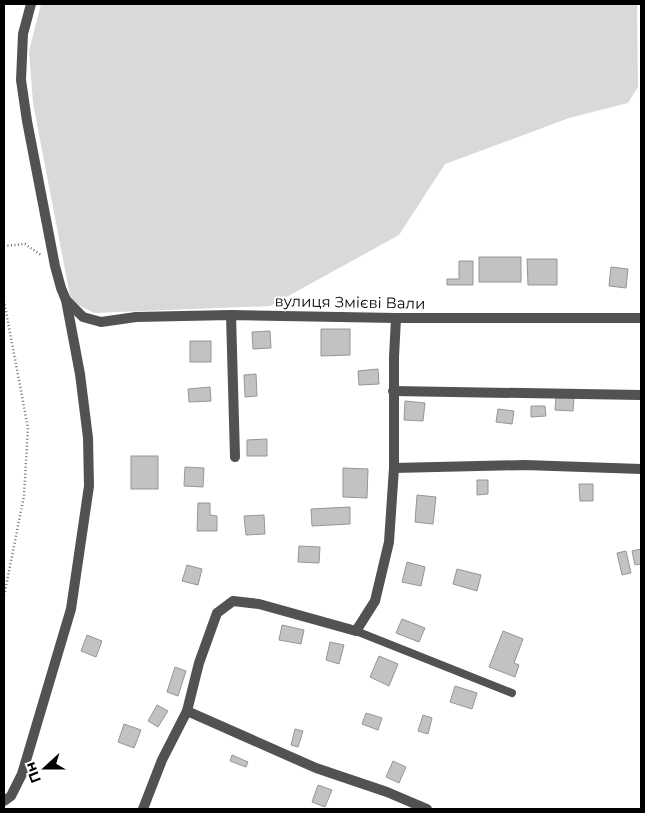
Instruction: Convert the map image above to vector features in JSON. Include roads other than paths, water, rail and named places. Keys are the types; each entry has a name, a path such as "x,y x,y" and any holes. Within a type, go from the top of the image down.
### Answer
{"street":[{"path":"4,801 11,796 22,774 71,609 89,486 88,438 80,374 66,300 55,266 21,80 24,34 31,4"},
{"name":"вулиця Змієві Вали","path":"66,300 83,317 101,322 136,317 231,315 396,318 641,318"},
{"path":"231,315 235,458"},
{"path":"143,809 162,760 187,711 199,663 217,613 233,600 260,604 356,631 375,601 390,542 394,468 393,391 396,318"},
{"path":"393,391 641,395"},
{"path":"394,468 525,465 641,469"},
{"path":"187,711 316,768 387,792 427,809"}],"lane":[{"path":"356,631 512,693"}]}
